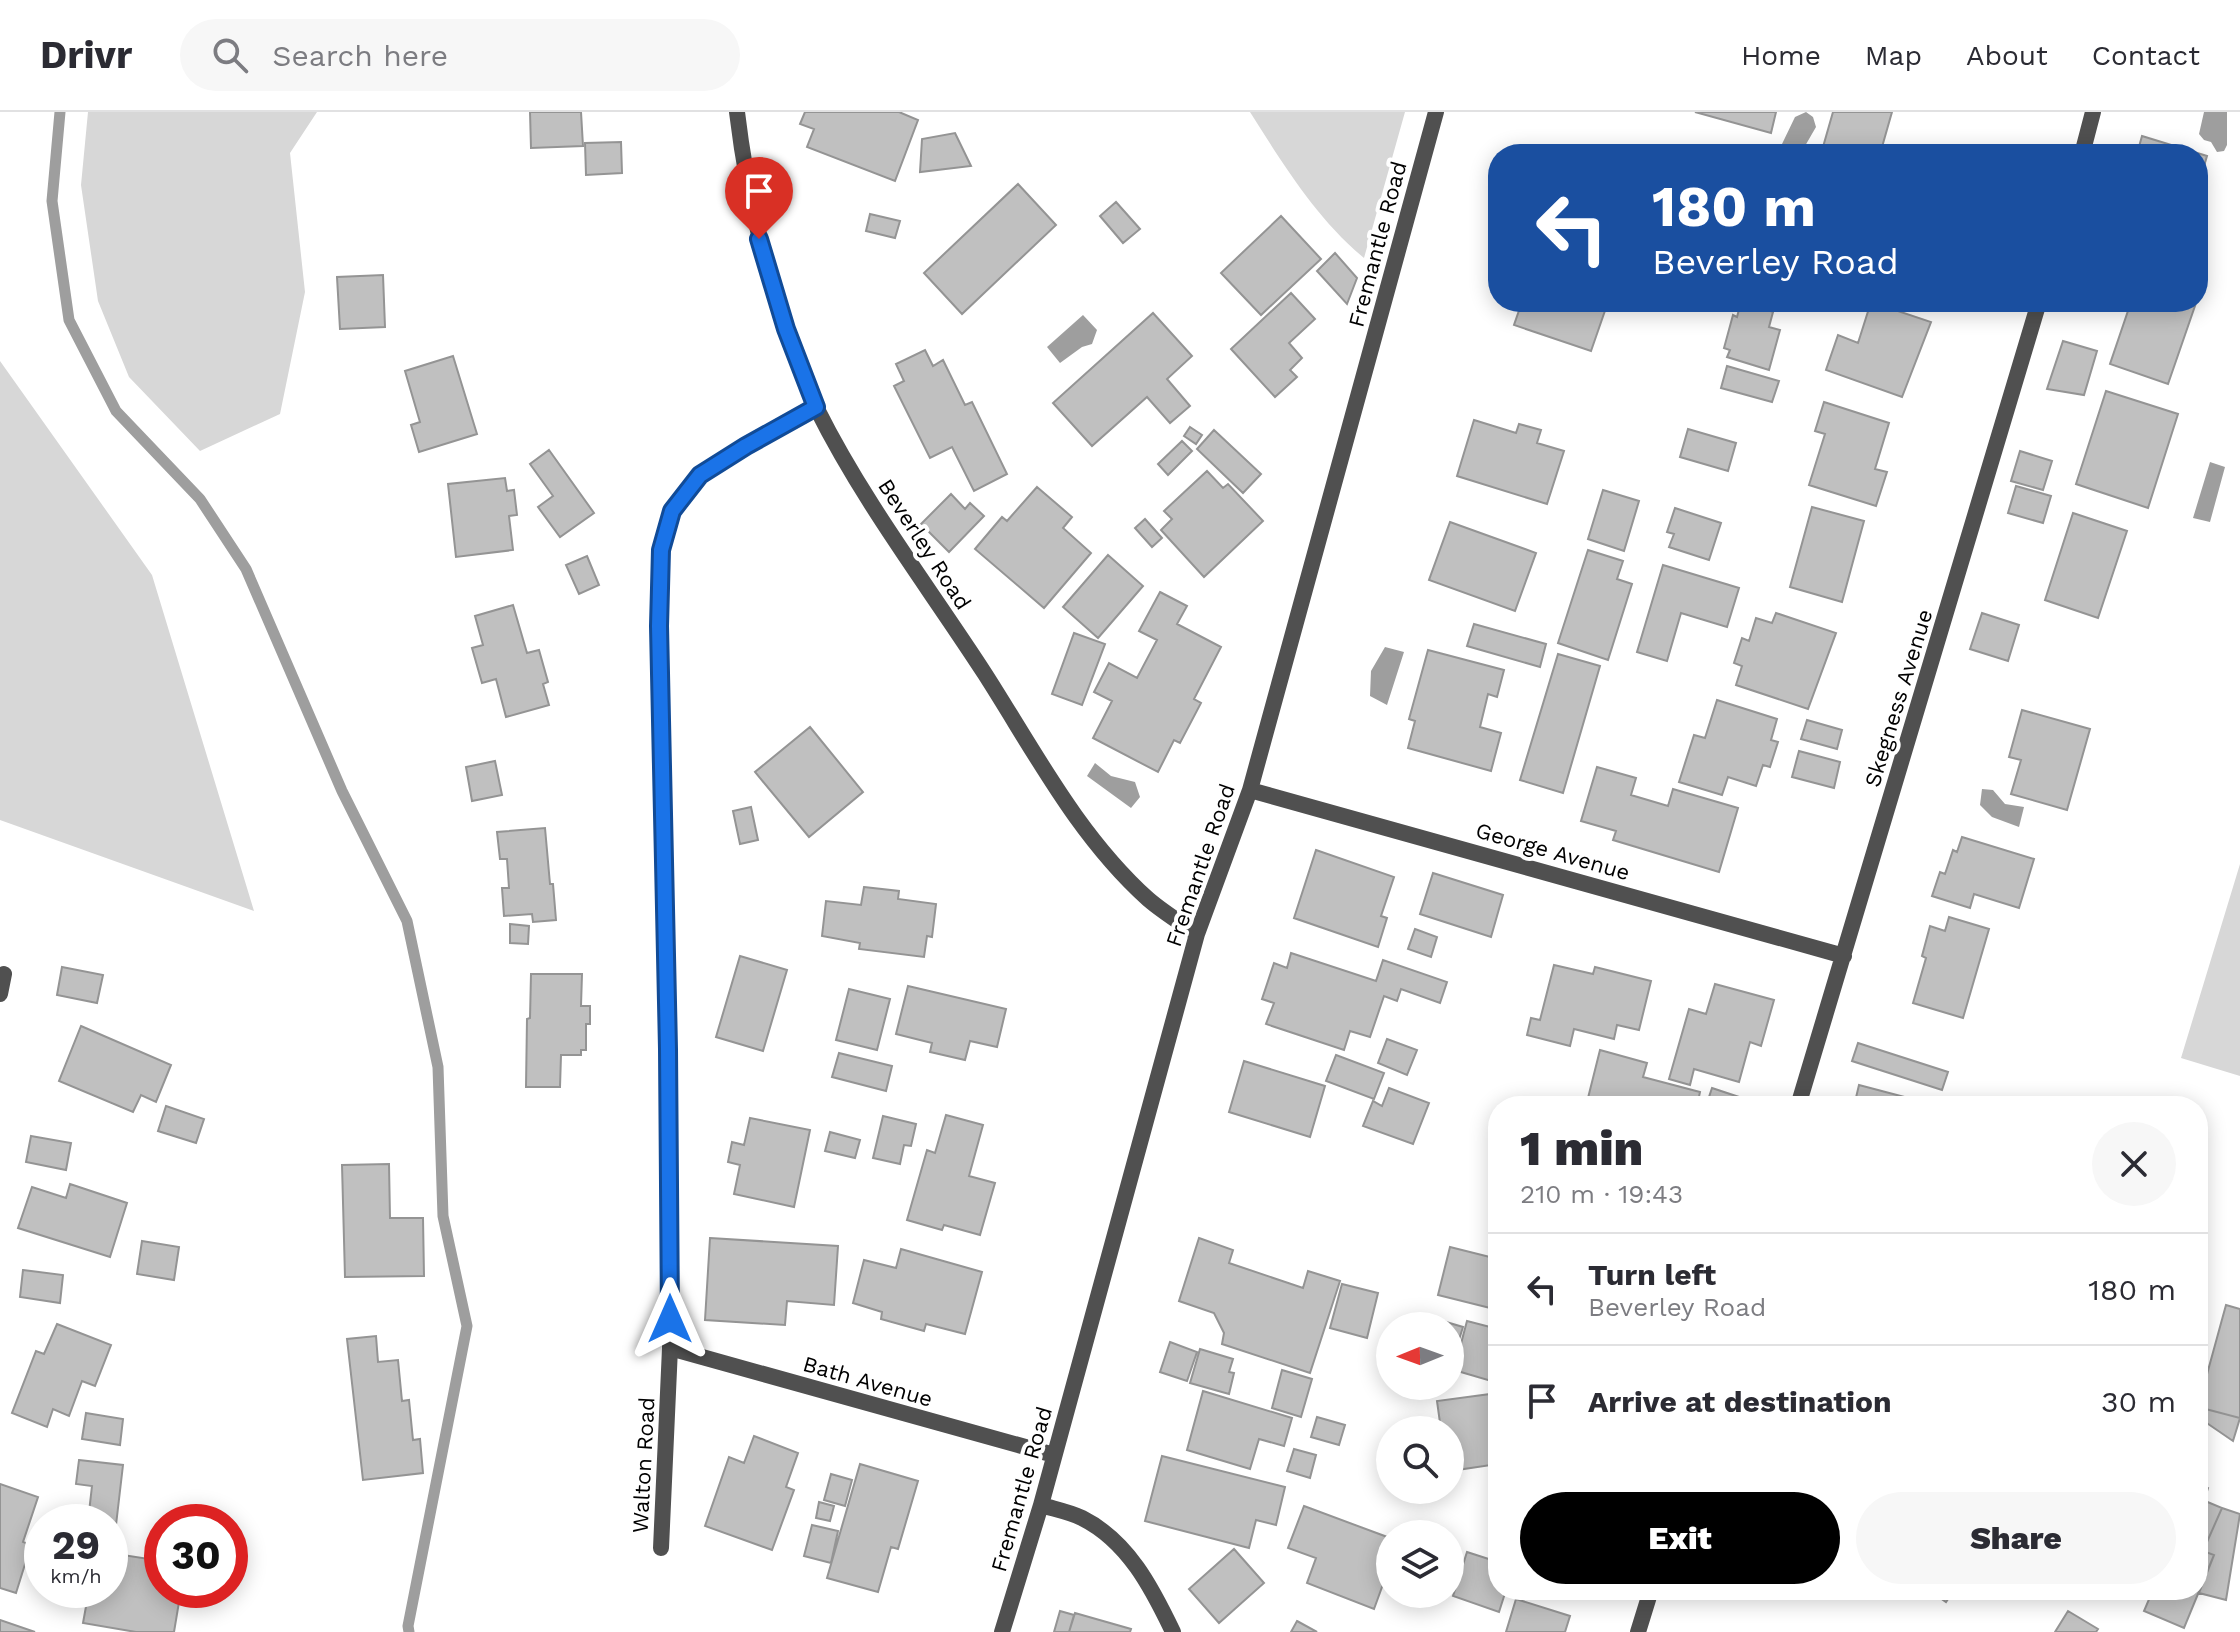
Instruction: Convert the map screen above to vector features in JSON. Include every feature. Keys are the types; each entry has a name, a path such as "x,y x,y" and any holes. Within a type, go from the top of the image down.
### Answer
{"street":[{"name":"Beverley Road","path":"737,112 743,164 759,239 786,329 816,407 876,513 984,673 1065,803 1111,860 1149,899 1197,934"},
{"name":"Fremantle Road","path":"1002,1632 1041,1505 1197,934 1250,790 1436,112"},
{"path":"2085,144 2093,112"},
{"name":"Skegness Avenue","path":"1801,1096 2036,312"},
{"name":"Walton Road","path":"661,1548 670,1348 668,1049 659,626 661,550 672,511 700,475 816,407"},
{"name":"George Avenue","path":"1250,790 1844,956"},
{"path":"0,994 4,974"},
{"name":"Bath Avenue","path":"670,1348 1054,1455"},
{"path":"1041,1505 1081,1517 1125,1550 1155,1594 1173,1632"},
{"path":"1638,1632 1648,1600"}],"shaded area":[{"path":"88,112 317,112 290,153 305,292 280,414 200,451 129,377 98,301 81,185"},
{"path":"1250,112 1405,112 1364,258 1316,208"},
{"path":"1806,112 1813,117 1816,127 1806,144 1782,144 1795,117"},
{"path":"2204,112 2227,112 2227,145 2224,151 2217,152 2211,142 2199,134"},
{"path":"1083,315 1097,330 1092,344 1082,347 1060,363 1047,347"},
{"path":"0,361 152,575 254,911 0,820"},
{"path":"2210,462 2225,467 2210,522 2193,518"},
{"path":"1385,647 1404,652 1387,705 1370,696 1371,671"},
{"path":"1095,763 1111,776 1135,782 1140,797 1131,808 1087,776"},
{"path":"1982,789 1993,790 2005,804 2024,807 2019,827 1992,817 1980,805"},
{"path":"2240,864 2240,1076 2181,1058"}],"building":[{"path":"530,112 581,112 583,146 531,148"},
{"path":"805,112 899,112 918,120 895,181 807,147 814,129 800,124"},
{"path":"1695,112 1776,112 1771,133"},
{"path":"1833,112 1892,112 1883,144 1824,144"},
{"path":"955,133 971,166 920,172 922,139"},
{"path":"2142,136 2168,144 2140,144"},
{"path":"621,142 622,173 586,175 585,143"},
{"path":"1018,184 1056,225 962,314 924,273"},
{"path":"1116,202 1140,229 1123,243 1100,216"},
{"path":"870,214 900,221 895,238 866,231"},
{"path":"1281,216 1321,259 1261,315 1221,273"},
{"path":"1335,253 1357,278 1347,304 1317,271"},
{"path":"383,275 385,327 340,329 337,277"},
{"path":"1291,293 1315,319 1289,343 1302,358 1290,370 1297,377 1275,397 1231,349"},
{"path":"1519,312 1605,312 1591,351 1514,325"},
{"path":"1738,312 1773,312 1769,327 1780,330 1769,370 1727,357 1730,350 1724,348 1733,315 1737,317"},
{"path":"1868,312 1901,312 1931,322 1902,397 1826,370 1838,335 1858,343"},
{"path":"2128,312 2193,312 2168,384 2110,364"},
{"path":"1153,313 1192,356 1167,379 1190,406 1170,423 1147,397 1092,446 1053,403"},
{"path":"2063,341 2097,351 2084,395 2047,389"},
{"path":"925,350 933,366 943,360 965,405 972,402 1007,474 974,491 952,447 930,458 894,386 904,381 896,364"},
{"path":"453,356 477,434 419,452 411,425 420,422 405,371"},
{"path":"1727,366 1779,381 1772,402 1721,388"},
{"path":"2106,391 2178,414 2148,508 2076,484"},
{"path":"1824,402 1889,423 1875,469 1887,472 1876,506 1809,485 1825,434 1815,431"},
{"path":"1474,420 1516,433 1519,424 1541,430 1537,443 1564,451 1547,504 1457,476"},
{"path":"1190,427 1202,435 1196,444 1184,436"},
{"path":"1688,429 1736,443 1728,471 1680,457"},
{"path":"1214,430 1261,474 1243,493 1197,449"},
{"path":"1182,441 1192,451 1168,475 1158,464"},
{"path":"549,450 594,513 560,537 538,507 553,496 530,464"},
{"path":"2020,451 2052,461 2043,490 2011,481"},
{"path":"1207,471 1223,488 1228,484 1263,521 1204,577 1161,530 1172,519 1164,511"},
{"path":"505,478 507,491 514,490 517,515 509,516 513,550 456,557 448,484"},
{"path":"2016,486 2051,496 2043,523 2008,513"},
{"path":"1037,487 1072,517 1063,528 1091,553 1044,608 975,549 1002,517 1007,521"},
{"path":"1603,490 1639,501 1624,551 1588,539"},
{"path":"951,494 965,509 970,503 984,516 949,552 921,524"},
{"path":"1812,507 1864,521 1842,602 1790,587"},
{"path":"1675,508 1721,523 1709,560 1669,547 1674,534 1667,532"},
{"path":"2073,513 2127,531 2098,618 2045,600"},
{"path":"1145,519 1162,538 1152,547 1135,528"},
{"path":"1450,522 1536,553 1515,611 1429,580"},
{"path":"1588,550 1623,561 1617,579 1632,584 1608,660 1558,643"},
{"path":"1108,555 1143,586 1098,638 1063,607"},
{"path":"587,556 599,585 579,594 566,565"},
{"path":"1663,565 1739,588 1727,627 1681,613 1667,661 1637,652"},
{"path":"1160,592 1187,606 1177,624 1221,647 1194,699 1201,703 1180,743 1174,740 1158,772 1093,738 1112,701 1094,692 1109,663 1137,678 1157,640 1139,631"},
{"path":"513,605 527,653 539,650 548,682 543,684 549,705 506,717 496,679 482,683 472,648 483,645 475,616"},
{"path":"1776,613 1836,633 1808,709 1736,685 1742,666 1734,663 1742,638 1749,641 1756,618 1772,623"},
{"path":"1982,613 2019,625 2008,661 1970,649"},
{"path":"1474,624 1546,644 1540,667 1467,646"},
{"path":"1074,633 1105,644 1082,705 1052,694"},
{"path":"1428,650 1504,670 1497,697 1488,694 1480,727 1501,733 1491,771 1408,748 1415,721 1409,719"},
{"path":"1558,654 1600,666 1563,793 1520,780"},
{"path":"1717,700 1777,719 1771,740 1778,742 1770,767 1763,765 1756,786 1728,777 1722,795 1679,782 1694,735 1705,738"},
{"path":"2022,710 2090,729 2067,810 2011,794 2021,760 2009,757"},
{"path":"1807,720 1842,730 1837,749 1801,739"},
{"path":"810,727 863,792 809,837 755,772"},
{"path":"1799,751 1840,762 1834,788 1792,777"},
{"path":"495,761 502,795 472,801 466,767"},
{"path":"1597,767 1636,778 1631,795 1668,806 1673,789 1738,808 1719,872 1613,840 1616,831 1581,821"},
{"path":"751,807 758,840 740,844 733,811"},
{"path":"545,828 556,920 533,922 532,914 504,916 502,888 509,888 507,859 500,859 497,832"},
{"path":"1962,837 2034,859 2019,908 1974,894 1970,908 1932,896 1940,872 1945,874 1953,850 1957,852"},
{"path":"1316,850 1394,877 1381,916 1387,918 1378,947 1294,918"},
{"path":"1433,873 1503,895 1491,937 1420,914"},
{"path":"864,887 899,891 898,899 936,904 932,937 927,936 924,957 859,949 860,943 822,936 826,901 861,905"},
{"path":"1949,917 1989,929 1963,1018 1913,1003 1926,958 1922,956 1930,926 1945,931"},
{"path":"510,924 529,926 528,944 510,943"},
{"path":"1415,929 1437,937 1431,957 1408,949"},
{"path":"1291,953 1376,981 1383,960 1447,982 1440,1003 1401,989 1397,1001 1384,996 1370,1037 1350,1031 1344,1050 1266,1024 1274,1003 1262,999 1274,963 1287,968"},
{"path":"740,956 787,970 763,1051 716,1037"},
{"path":"1554,965 1593,974 1595,967 1651,981 1639,1030 1617,1025 1614,1039 1574,1029 1570,1046 1527,1035 1531,1018 1540,1020"},
{"path":"62,967 103,975 97,1003 57,995"},
{"path":"531,974 582,974 581,1006 590,1006 586,1050 581,1050 581,1055 561,1055 560,1087 526,1087"},
{"path":"1715,984 1774,1000 1761,1046 1750,1042 1739,1082 1694,1069 1690,1085 1669,1079 1689,1009 1706,1014"},
{"path":"908,986 1006,1009 997,1047 970,1041 965,1060 930,1052 932,1043 896,1034"},
{"path":"849,989 890,999 877,1050 836,1040"},
{"path":"81,1026 171,1065 156,1102 141,1095 133,1112 59,1081"},
{"path":"1387,1039 1417,1050 1407,1075 1378,1063"},
{"path":"1858,1043 1948,1072 1942,1090 1852,1061"},
{"path":"1600,1050 1647,1063 1643,1077 1700,1092 1699,1096 1588,1096"},
{"path":"839,1053 892,1066 886,1091 832,1077"},
{"path":"1336,1055 1384,1073 1374,1099 1326,1081"},
{"path":"1244,1061 1325,1086 1310,1137 1229,1112"},
{"path":"1859,1085 1901,1096 1856,1096"},
{"path":"1389,1088 1429,1103 1413,1144 1363,1126 1373,1101 1382,1106"},
{"path":"1712,1088 1736,1096 1709,1096"},
{"path":"166,1106 204,1119 196,1143 158,1131"},
{"path":"946,1115 983,1125 969,1176 995,1183 980,1235 944,1225 942,1230 907,1220 927,1150 935,1153"},
{"path":"883,1116 916,1124 911,1146 904,1145 900,1164 873,1158"},
{"path":"750,1118 810,1130 794,1207 734,1194 740,1165 728,1162 732,1142 744,1145"},
{"path":"830,1132 860,1140 855,1158 825,1151"},
{"path":"31,1136 71,1143 66,1170 26,1162"},
{"path":"389,1164 390,1218 423,1218 424,1276 345,1277 342,1165"},
{"path":"70,1184 127,1203 110,1257 18,1228 32,1187 66,1198"},
{"path":"710,1238 838,1246 834,1305 787,1301 785,1325 705,1320"},
{"path":"1199,1238 1233,1250 1229,1263 1303,1288 1308,1271 1340,1281 1310,1373 1222,1344 1224,1333 1214,1313 1179,1301"},
{"path":"142,1241 179,1247 174,1280 137,1274"},
{"path":"1450,1247 1488,1256 1488,1308 1438,1295"},
{"path":"901,1249 982,1272 965,1334 926,1324 924,1331 881,1319 882,1312 853,1303 864,1260 896,1268"},
{"path":"23,1270 63,1275 60,1303 20,1297"},
{"path":"1342,1284 1378,1293 1367,1338 1330,1328"},
{"path":"2226,1305 2240,1309 2240,1418 2208,1410 2208,1371"},
{"path":"1467,1321 1488,1326 1488,1380 1464,1373"},
{"path":"57,1324 111,1345 95,1386 82,1381 69,1416 53,1409 47,1427 12,1413 36,1351 44,1354"},
{"path":"376,1336 378,1362 398,1360 402,1401 409,1400 413,1440 420,1439 423,1473 363,1480 347,1339"},
{"path":"1170,1342 1197,1352 1187,1381 1160,1372"},
{"path":"1200,1349 1233,1359 1229,1372 1234,1373 1229,1394 1190,1383"},
{"path":"1282,1370 1312,1379 1301,1417 1272,1408"},
{"path":"1203,1391 1292,1418 1284,1446 1259,1439 1250,1469 1187,1450"},
{"path":"1488,1394 1488,1465 1464,1469 1464,1416 1439,1416 1437,1401 1464,1400 1464,1397"},
{"path":"2208,1410 2240,1418 2233,1441 2208,1424"},
{"path":"86,1413 123,1419 120,1445 82,1439"},
{"path":"1317,1417 1345,1425 1339,1445 1311,1437"},
{"path":"754,1436 798,1453 786,1487 794,1490 772,1550 705,1526 729,1457 744,1463"},
{"path":"1294,1449 1316,1455 1310,1478 1287,1471"},
{"path":"1162,1456 1285,1487 1276,1525 1256,1520 1249,1548 1145,1521"},
{"path":"79,1460 123,1465 118,1504 90,1504 92,1486 76,1484"},
{"path":"860,1464 918,1481 898,1549 891,1547 878,1592 827,1578"},
{"path":"831,1474 852,1480 845,1506 824,1500"},
{"path":"0,1484 38,1497 36,1504 24,1504 24,1567 16,1593 0,1588"},
{"path":"819,1502 834,1506 830,1521 816,1518"},
{"path":"2208,1502 2222,1508 2208,1540"},
{"path":"1304,1506 1376,1533 1374,1609 1307,1583 1316,1558 1288,1548"},
{"path":"2222,1508 2240,1514 2226,1600 2208,1595 2208,1570 2214,1555 2208,1553 2208,1540"},
{"path":"812,1525 838,1531 831,1563 804,1556"},
{"path":"1234,1549 1264,1583 1219,1623 1189,1589"},
{"path":"1467,1552 1488,1559 1488,1600 1503,1600 1499,1612 1464,1600 1464,1561"},
{"path":"2208,1553 2214,1555 2208,1570"},
{"path":"128,1556 144,1558 144,1608 178,1608 174,1632 136,1632 83,1623 86,1608 128,1608"},
{"path":"1516,1600 1570,1616 1565,1632 1506,1632"},
{"path":"2149,1600 2196,1600 2184,1628 2144,1611"},
{"path":"1060,1611 1074,1615 1069,1632 1054,1632"},
{"path":"2068,1611 2098,1629 2096,1632 2055,1632"},
{"path":"1075,1613 1131,1629 1130,1632 1069,1632"},
{"path":"0,1620 35,1632 0,1632"},
{"path":"1297,1621 1317,1632 1291,1632"}],"waterway":[{"path":"60,112 52,201 69,320 116,411 200,499 246,569 342,791 407,921 438,1067 443,1216 467,1326 409,1632"}],"route":[{"path":"670,1319 659,626 661,550 672,511 700,475 816,407 786,329 759,239"}]}
